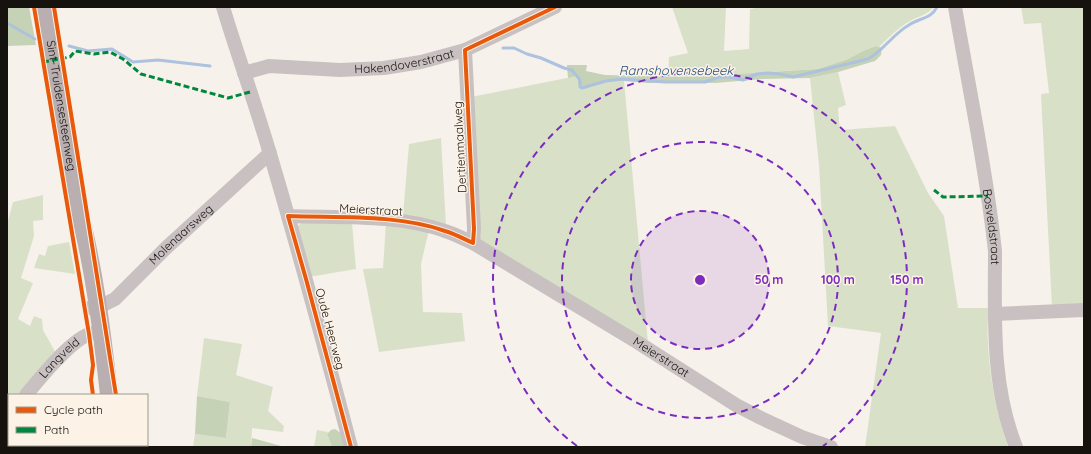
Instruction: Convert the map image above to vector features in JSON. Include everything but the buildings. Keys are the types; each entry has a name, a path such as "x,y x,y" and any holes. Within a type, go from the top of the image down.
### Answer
{"main road":[{"name":"Sint-Truidensesteenweg","path":"45,7 77,203 79,237 109,394"},
{"name":"Sint-Truidensesteenweg","path":"97,332 103,394"}],"street":[{"name":"Oude Heerweg","path":"223,7 270,153 306,279 351,447"},
{"name":"Hakendoverstraat","path":"244,73 269,66 340,70 384,68 421,62 465,50 555,7"},
{"name":"Bosveldstraat","path":"955,7 994,235 996,353 1000,386 1006,416 1016,447"},
{"name":"Dertienmaalweg","path":"465,50 474,229 473,243"},
{"name":"Molenaarsweg","path":"93,308 115,299 166,248 270,153"},
{"name":"Meierstraat","path":"288,216 389,219 445,230 473,243 637,342 736,405 802,437 831,447"},
{"path":"995,314 1084,310"},
{"name":"Langveld","path":"27,394 60,357 81,339 97,332"}],"green space":[{"path":"7,7 29,7 36,45 7,46"},
{"path":"672,7 726,7 724,51 749,49 750,9 761,7 934,7 926,14 910,21 890,36 879,47 876,46 848,59 818,69 689,77 668,76 669,57 688,53"},
{"path":"1021,7 1084,7 1084,308 1052,307 1041,94 1049,93 1041,23 1024,24"},
{"path":"876,46 882,48 881,55 875,61 838,72 810,78 763,79 715,83 648,83 624,81 607,82 579,88 577,76 568,78 567,65 587,65 586,71 605,75 689,77 818,69 848,59"},
{"path":"838,72 846,105 838,108 840,130 895,126 928,193 944,216 958,308 989,308 988,334 990,368 997,409 1008,447 865,447 881,333 828,326 819,165 810,78"},
{"path":"577,76 579,88 607,82 624,81 648,343 478,239 471,97"},
{"path":"441,138 446,225 403,215 409,144"},
{"path":"43,195 43,220 33,221 34,236 21,278 33,283 18,319 30,326 34,316 42,319 43,330 57,355 19,394 8,394 7,410 7,221 13,202"},
{"path":"301,223 352,223 356,269 309,277 297,227"},
{"path":"386,223 429,230 421,264 423,312 462,313 465,341 379,352 363,269 383,268"},
{"path":"69,242 75,274 34,268 39,254 45,256 48,246"},
{"path":"204,338 242,344 236,375 273,387 268,411 284,426 283,432 252,428 251,447 193,447 195,434 226,438 230,402 197,396"},
{"path":"197,396 230,402 226,438 195,434"},
{"path":"335,429 341,433 345,447 332,447 327,434 331,430"},
{"path":"317,430 328,432 327,434 332,447 314,447"},
{"path":"252,438 285,447 251,447"}],"waterway":[{"name":"Ramshovensebeek","path":"503,48 514,48 572,70 580,80 580,87 582,88 606,81 621,79 665,82 705,82 719,77 729,77 743,80 757,74 768,73 793,77 868,59 903,29 932,14 937,7"},
{"name":"Ramshovensebeek","path":"7,23 35,39"},
{"name":"Ramshovensebeek","path":"69,46 88,51 112,49 133,62 158,60 210,66"}],"marked path":[{"path":"43,62 70,57 75,51 94,54 110,52 123,59 141,74 228,98 250,92"},
{"path":"934,190 943,197 988,196"}],"cycle path":[{"path":"34,7 89,334 93,365 91,380 93,394"},
{"path":"54,7 116,394"},
{"path":"351,447 288,216 388,219 445,231 473,243 474,229 465,50 555,7"}]}
